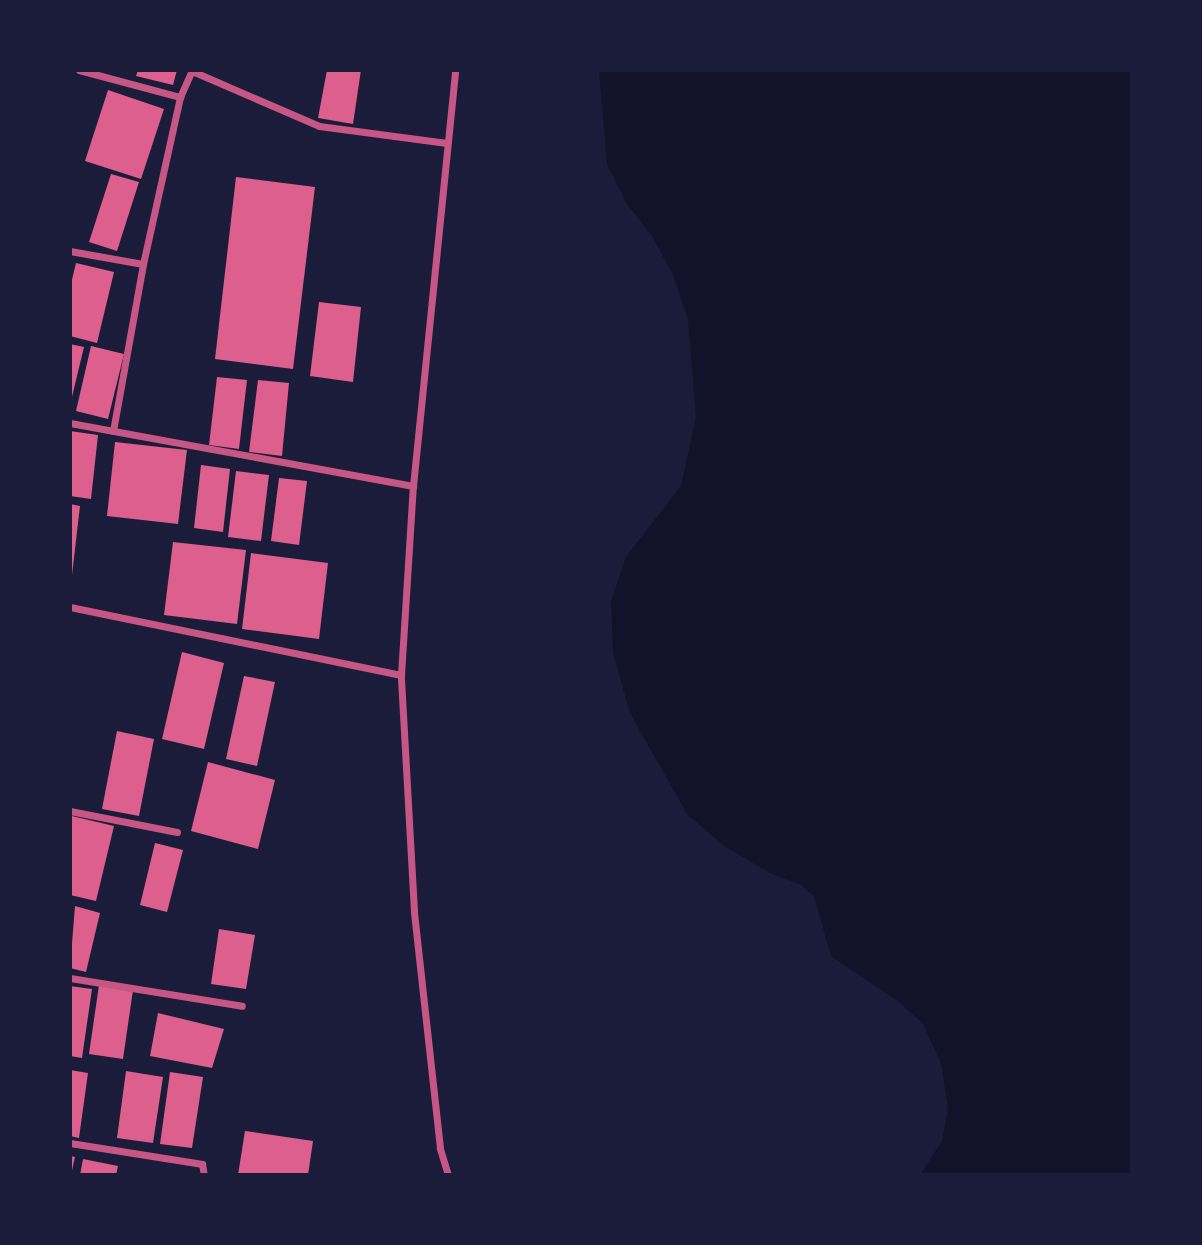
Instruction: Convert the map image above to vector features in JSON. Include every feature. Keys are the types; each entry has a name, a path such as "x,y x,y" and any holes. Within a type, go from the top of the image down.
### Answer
{"street":[{"path":"79,70 180,97"},
{"path":"448,1175 440,1148 414,911 401,675 413,486 455,70"},
{"path":"113,431 143,264 180,97 192,71 319,126 447,143"},
{"path":"70,251 143,264"},
{"path":"70,423 413,486"},
{"path":"70,607 401,675"},
{"path":"70,811 177,832"},
{"path":"70,978 242,1006"},
{"path":"70,1143 202,1164 204,1175"}],"shaded area":[{"path":"599,70 1132,70 1132,1175 920,1175 942,1141 948,1108 941,1063 923,1024 898,1001 831,956 814,896 801,885 770,873 724,846 687,814 630,713 613,653 611,601 626,557 681,486 696,417 688,319 673,275 652,236 627,204 607,164"}],"building":[{"path":"138,70 177,70 173,85 136,76"},
{"path":"327,70 361,70 353,124 318,118"},
{"path":"108,90 164,109 141,179 85,161"},
{"path":"111,174 139,182 117,251 89,242"},
{"path":"236,177 315,187 293,369 215,359"},
{"path":"76,263 114,272 97,343 70,336 70,288"},
{"path":"319,302 361,307 353,382 310,376"},
{"path":"70,344 84,347 71,401 70,401"},
{"path":"91,346 124,354 108,419 76,411"},
{"path":"217,377 247,380 239,449 209,445"},
{"path":"258,380 289,383 282,456 249,452"},
{"path":"70,431 98,435 91,499 70,496"},
{"path":"115,442 187,450 178,524 107,516"},
{"path":"201,465 230,469 223,532 194,528"},
{"path":"236,471 269,475 261,541 228,537"},
{"path":"279,478 307,481 299,545 271,541"},
{"path":"70,504 80,506 72,575 70,575"},
{"path":"173,542 246,550 237,624 164,615"},
{"path":"251,553 328,563 319,639 242,629"},
{"path":"182,652 224,663 204,749 162,739"},
{"path":"244,676 275,682 257,766 226,759"},
{"path":"117,731 154,739 139,816 102,809"},
{"path":"208,762 275,780 258,849 191,831"},
{"path":"72,816 114,826 96,901 70,895"},
{"path":"155,843 183,850 167,912 140,905"},
{"path":"75,906 100,913 86,972 70,968"},
{"path":"219,929 255,935 246,989 211,984"},
{"path":"99,985 133,990 123,1059 89,1054"},
{"path":"70,986 92,989 82,1058 70,1056"},
{"path":"158,1013 224,1029 212,1068 150,1056"},
{"path":"70,1070 88,1073 79,1138 70,1136"},
{"path":"126,1071 163,1077 153,1143 117,1138"},
{"path":"170,1072 203,1077 192,1148 160,1144"},
{"path":"245,1131 313,1141 308,1175 238,1175"},
{"path":"70,1156 75,1157 71,1175 70,1175"},
{"path":"83,1159 118,1166 116,1175 80,1175"}]}
